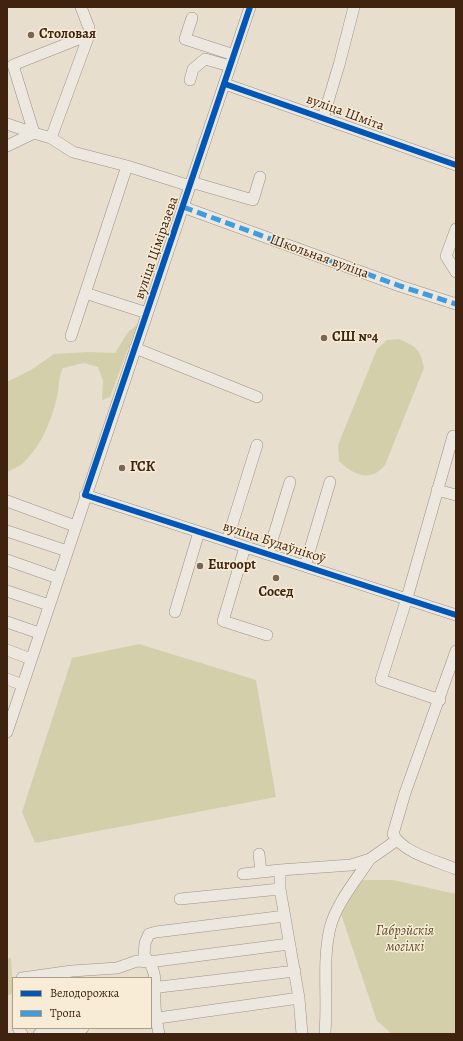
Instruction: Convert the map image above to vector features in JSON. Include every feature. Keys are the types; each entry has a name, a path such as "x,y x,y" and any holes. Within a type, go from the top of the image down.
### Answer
{"street":[{"path":"51,138 89,35 89,28 81,7"},
{"name":"вуліца Ціміразева","path":"7,732 11,708 23,684 85,495 250,7"},
{"path":"323,118 354,7"},
{"path":"192,18 185,39 234,54"},
{"path":"34,133 13,65 89,35"},
{"path":"190,80 193,69 205,59 230,66"},
{"name":"вуліца Шміта","path":"224,84 456,165"},
{"path":"7,124 51,138 73,152 253,200 260,177"},
{"path":"7,146 34,133"},
{"path":"71,336 126,166"},
{"name":"Школьная вуліца","path":"183,207 380,279 456,304"},
{"path":"456,229 446,256 456,272"},
{"path":"85,293 147,313"},
{"path":"135,348 257,397"},
{"path":"440,700 381,680 407,598 453,436"},
{"path":"227,541 257,445"},
{"path":"268,554 290,482"},
{"path":"305,566 330,482"},
{"path":"438,490 456,495"},
{"name":"вуліца Будаўнікоў","path":"85,495 456,615"},
{"path":"7,501 75,526"},
{"path":"7,531 67,551"},
{"path":"175,612 199,532"},
{"path":"245,547 223,621 267,635"},
{"path":"7,560 58,578"},
{"path":"7,591 49,605"},
{"path":"7,622 40,634"},
{"path":"7,650 31,658"},
{"path":"456,651 393,834 404,847 456,869"},
{"path":"7,679 23,684"},
{"path":"243,874 351,865 370,859 397,840"},
{"path":"259,854 261,872"},
{"path":"322,1033 330,928 341,905 370,859"},
{"path":"280,870 280,889 295,971 302,1034"},
{"path":"180,899 280,889"},
{"path":"159,1034 154,1018 153,988 156,977 144,955 145,943 149,934 285,916"},
{"path":"29,977 72,971 117,968 137,961 149,962 289,944"},
{"path":"153,988 295,971"},
{"path":"154,1018 298,998"},
{"path":"39,1034 76,1029"}],"green space":[{"path":"137,325 110,397 102,400 103,381 98,367 84,363 63,368 50,421 41,440 23,463 7,472 7,382 31,370 54,354 89,352 115,353 128,332"},
{"path":"399,339 417,349 424,368 385,465 380,471 374,474 362,475 350,470 339,461 338,445 377,349 387,340"},
{"path":"139,644 256,680 276,797 35,843 22,812 72,658"},
{"name":"Габрэйскія могілкі","path":"363,880 393,880 456,894 456,1034 392,1034 377,1021 339,908"},
{"path":"11,958 12,977 12,994 7,996 7,959"}],"marked path":[{"path":"183,207 400,286 456,304"}],"cycle path":[{"path":"250,7 85,495 456,615"},
{"path":"225,84 456,165"}],"place":[{"name":"Столовая","path":"31,35"},
{"name":"СШ №4","path":"324,338"},
{"name":"ГСК","path":"122,468"},
{"name":"Euroopt","path":"200,566"},
{"name":"Сосед","path":"276,578"}]}
